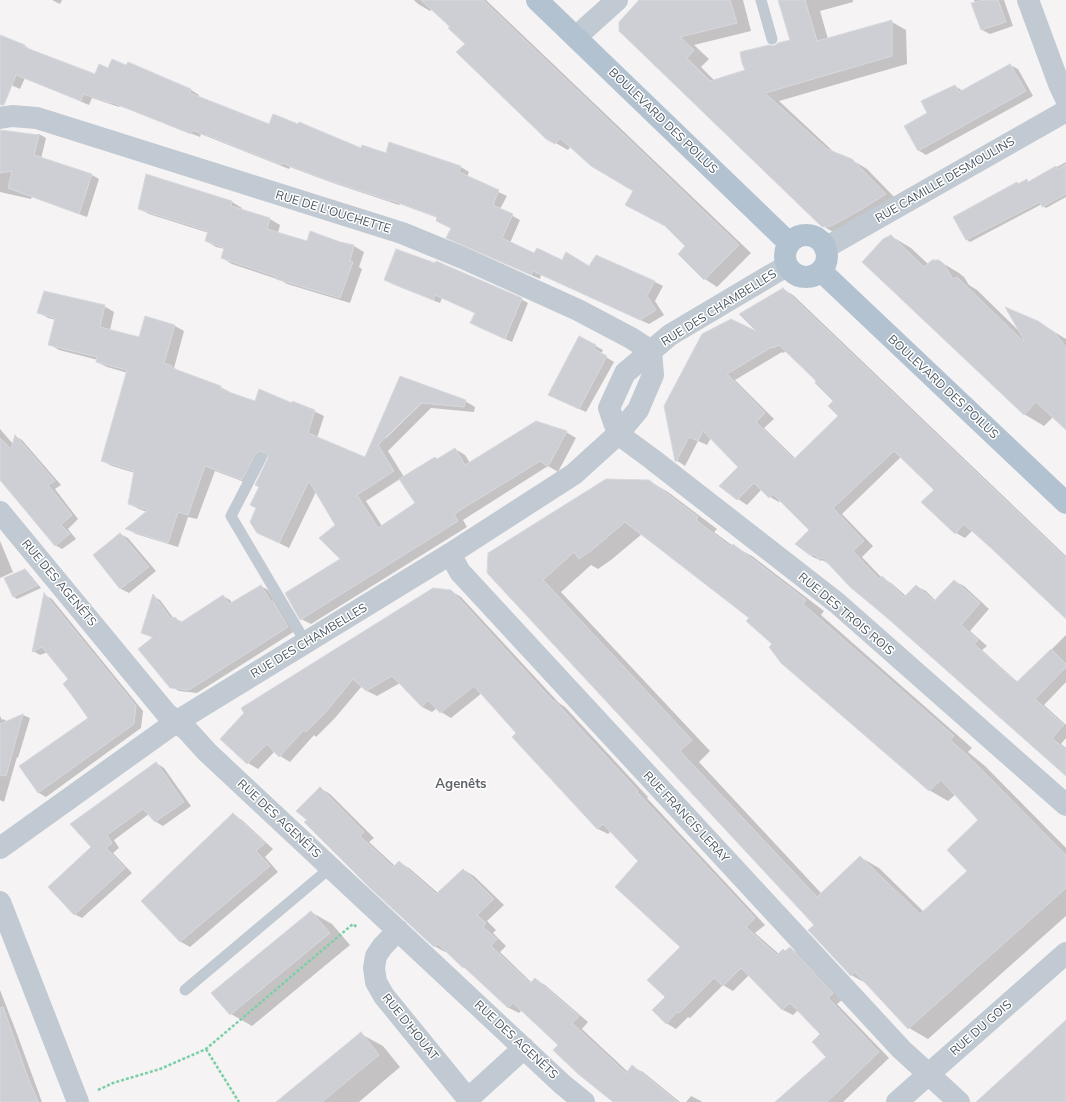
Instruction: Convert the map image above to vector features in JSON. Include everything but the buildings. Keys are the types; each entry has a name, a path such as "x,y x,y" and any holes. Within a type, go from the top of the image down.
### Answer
{"main road":[{"name":"BOULEVARD DES POILUS","path":"537,0 789,243"},
{"path":"812,236 822,243 825,248 827,258 826,263 821,271 815,275 803,277 796,275 787,266 785,260 786,249 789,243 799,237 812,236"},
{"name":"BOULEVARD DES POILUS","path":"821,271 1066,503"}],"street":[{"path":"576,37 617,0"},
{"path":"1028,0 1066,99"},
{"name":"RUE CAMILLE DESMOULINS","path":"825,248 1066,112"},
{"name":"RUE DE L'OUCHETTE","path":"0,118 12,116 37,118 402,233 578,310 631,338 651,351"},
{"name":"RUE DES CHAMBELLES","path":"0,848 176,722 450,554 574,474 618,434 609,408 625,373 670,335 787,266"},
{"name":"RUE DES TROIS ROIS","path":"618,434 837,603 1066,805"},
{"name":"RUE DES AGENÊTS","path":"0,512 161,706 176,722 188,731 207,752 562,1084 584,1102"},
{"name":"RUE FRANCIS LERAY","path":"450,554 460,572 901,1049 959,1102"},
{"path":"0,902 78,1102"},
{"name":"RUE D'HOUAT","path":"398,930 382,947 376,956 374,968 376,982 384,996 468,1100 524,1048"},
{"name":"RUE DU GOIS","path":"897,1102 1066,954"}],"lane":[{"path":"761,0 772,39"},
{"path":"261,458 231,516 306,643"},
{"path":"185,990 324,874 329,866"}],"path":[{"path":"78,1102 113,1083 160,1069 206,1049 353,924 382,947"},
{"path":"206,1049 239,1102"}],"district":[{"name":"Agenêts","path":"461,784"}]}
